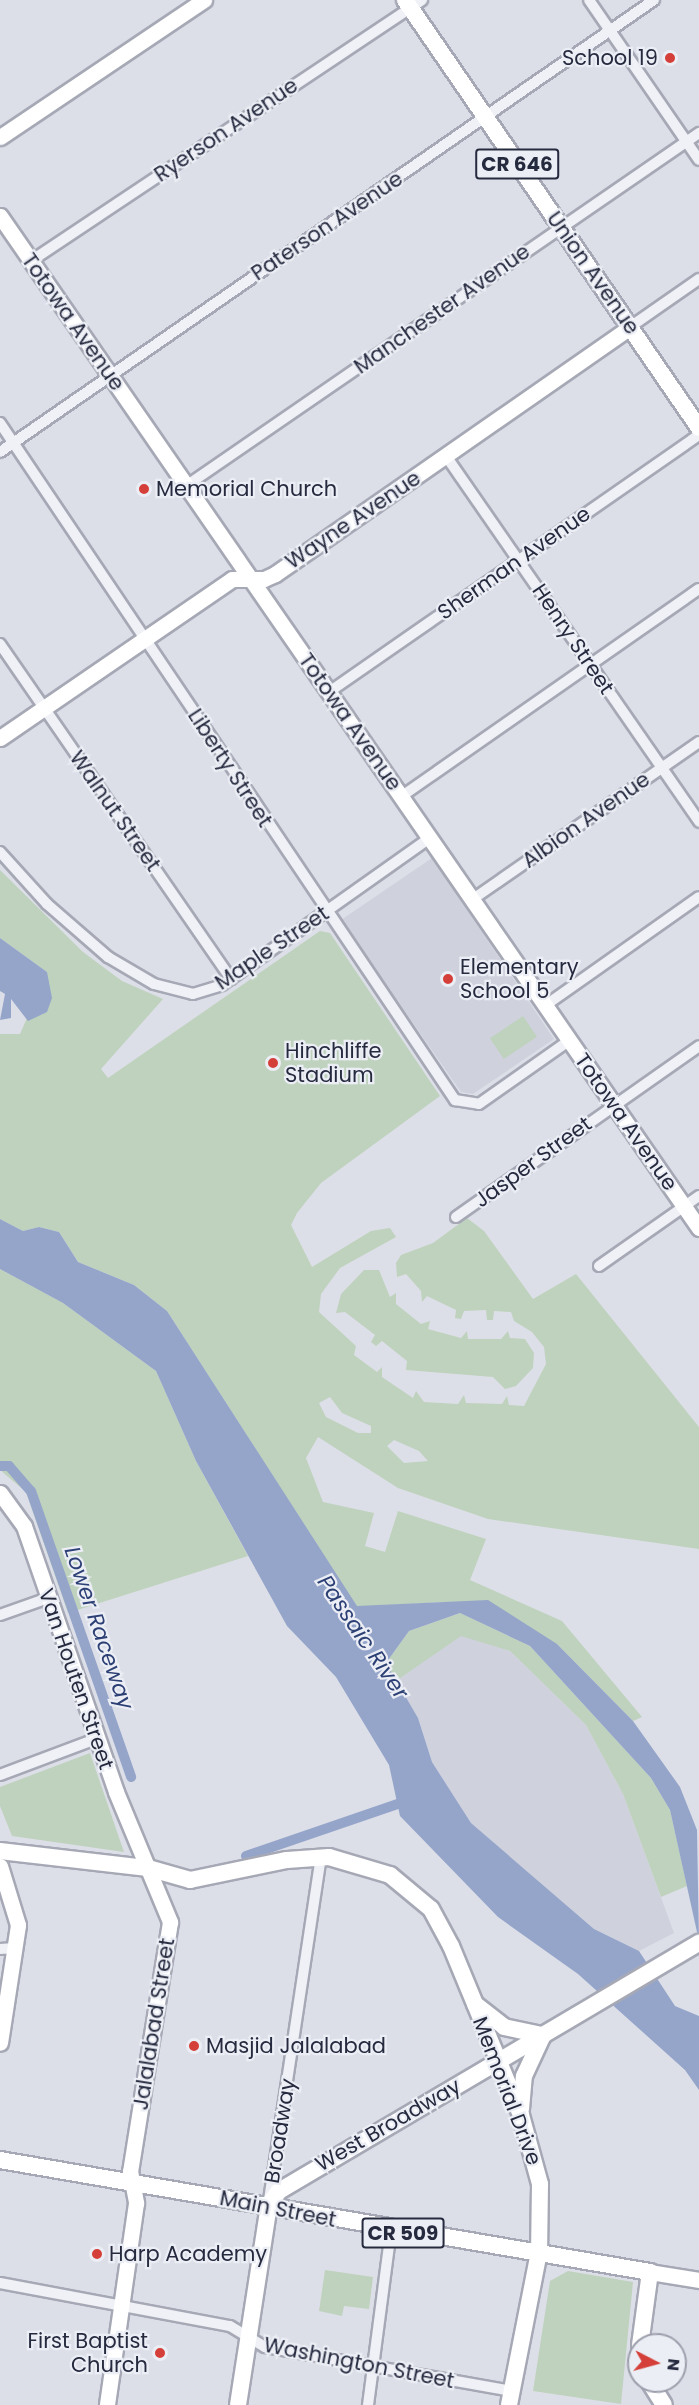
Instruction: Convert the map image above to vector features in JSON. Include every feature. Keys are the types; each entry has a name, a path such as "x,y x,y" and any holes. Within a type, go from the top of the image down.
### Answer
{"main road":[{"name":"Union Avenue","path":"413,3 486,119 699,428"},
{"path":"0,1851 148,1868 203,1880 321,1857"},
{"name":"Memorial Drive","path":"321,1857 376,1868 421,1899 451,1946 497,2062 521,2115 540,2184 539,2252 510,2398"},
{"name":"West Broadway","path":"269,2204 290,2182 699,1943"},
{"path":"474,2004 504,2027 543,2034 524,2076 521,2115"},
{"name":"Main Street","path":"0,2160 131,2184 269,2204 391,2231 539,2252 650,2272"},
{"name":"Broadway","path":"238,2405 269,2204"},
{"path":"642,2333 650,2272"}],"street":[{"path":"0,137 204,0"},
{"path":"589,0 699,160"},
{"name":"Paterson Avenue","path":"0,452 486,119 654,0"},
{"name":"Ryerson Avenue","path":"31,261 413,3"},
{"name":"Manchester Avenue","path":"186,486 699,133"},
{"name":"Totowa Avenue","path":"0,216 699,1228"},
{"name":"Wayne Avenue","path":"0,738 232,579 275,574 699,279"},
{"name":"Liberty Street","path":"0,423 325,912 455,1100 468,1106 570,1040"},
{"name":"Sherman Avenue","path":"329,692 699,435"},
{"name":"Henry Street","path":"446,456 699,822"},
{"path":"402,796 699,589"},
{"name":"Walnut Street","path":"0,644 231,979"},
{"name":"Albion Avenue","path":"473,899 699,742"},
{"name":"Maple Street","path":"0,852 78,932 141,978 193,994 231,979 431,837"},
{"path":"546,1005 699,897"},
{"name":"Jasper Street","path":"456,1217 699,1046"},
{"path":"599,1266 699,1196"},
{"name":"Van Houten Street","path":"0,1493 24,1526 96,1739 148,1868"},
{"path":"0,1615 48,1598"},
{"path":"0,1775 96,1739"},
{"name":"Broadway","path":"269,2204 321,1857"},
{"path":"0,1866 18,1919 8,1949 0,2043"},
{"name":"Jalalabad Street","path":"131,2184 170,1937 168,1913 148,1868"},
{"path":"108,2405 136,2203 131,2184"},
{"path":"368,2405 391,2231"},
{"name":"Main Street","path":"650,2272 698,2281"},
{"name":"Washington Street","path":"0,2283 122,2308 230,2326 248,2340 510,2398"}],"shaded area":[{"name":"Elementary School 5","path":"432,858 554,1039 473,1094 461,1092 341,920"},
{"path":"461,1635 510,1651 586,1725 623,1794 674,1933 639,1951 594,1929 471,1823 432,1762 418,1718 396,1681"}],"green space":[{"path":"0,870 83,952 122,981 163,999 101,1069 108,1078 320,931 330,933 440,1096 321,1183 297,1213 291,1225 312,1267 371,1231 390,1228 396,1237 340,1268 321,1294 319,1312 356,1346 354,1355 377,1372 382,1367 382,1377 413,1398 416,1391 424,1402 458,1404 464,1395 466,1403 502,1404 507,1396 509,1405 524,1406 546,1364 544,1347 532,1332 514,1321 511,1312 494,1311 493,1320 487,1320 486,1310 464,1311 461,1319 455,1318 456,1310 427,1296 422,1302 421,1291 406,1274 397,1277 396,1263 401,1255 433,1243 467,1218 484,1231 533,1299 576,1274 699,1427 699,1549 488,1519 398,1488 318,1437 306,1458 323,1502 374,1513 365,1546 385,1552 398,1511 486,1539 470,1580 562,1621 642,1717 633,1721 557,1644 444,1602 357,1607 167,1311 134,1285 78,1262 59,1232 39,1227 23,1231 0,1219 0,1034 20,1034 47,972 0,938","holes":["330,1397 342,1413 371,1426 371,1433 358,1433 326,1417 319,1403","394,1440 419,1451 428,1461 404,1463 387,1446"]},
{"path":"523,1016 537,1037 504,1059 490,1038"},
{"path":"0,1269 63,1303 156,1371 196,1461 248,1556 68,1613 26,1492 0,1470"},
{"path":"364,1270 379,1270 390,1297 396,1293 396,1304 421,1324 430,1321 428,1329 461,1338 467,1331 468,1339 501,1339 508,1331 510,1338 525,1339 534,1353 533,1368 516,1386 505,1389 493,1377 406,1370 407,1361 382,1341 376,1346 371,1342 375,1335 345,1312 336,1313 341,1294"},
{"path":"460,1613 530,1646 651,1778 670,1810 687,1886 661,1897 623,1794 586,1725 510,1651 461,1636 396,1681 386,1663 409,1631"},
{"path":"90,1753 124,1852 12,1836 0,1806 0,1787"},
{"path":"325,2270 373,2277 369,2309 344,2306 342,2316 319,2311"},
{"path":"568,2271 633,2282 621,2404 533,2391 550,2281"}],"water":[{"path":"0,938 47,972 52,998 47,1012 28,1021 11,999 11,1018 0,1020 5,994 0,991"},
{"name":"Passaic River","path":"0,1219 23,1231 39,1227 59,1232 78,1262 134,1285 167,1311 357,1606 488,1600 557,1644 633,1721 680,1787 697,1830 699,1941 670,1810 651,1778 530,1646 460,1613 409,1631 386,1663 418,1718 432,1762 471,1823 594,1929 639,1951 675,2006 699,2016 699,2090 685,2070 578,1974 498,1917 400,1816 389,1765 336,1677 287,1626 196,1461 156,1371 63,1303 0,1269"}],"waterway":[{"name":"Lower Raceway","path":"0,1466 9,1466 31,1491 131,1777"},
{"path":"246,1856 398,1804"}],"place":[{"name":"School 19","path":"670,58"},
{"name":"Memorial Church","path":"144,489"},
{"name":"Elementary School 5","path":"448,979"},
{"name":"Hinchliffe Stadium","path":"273,1063"},
{"name":"Masjid Jalalabad","path":"194,2046"},
{"name":"Harp Academy","path":"97,2254"},
{"name":"First Baptist Church","path":"160,2353"}]}
